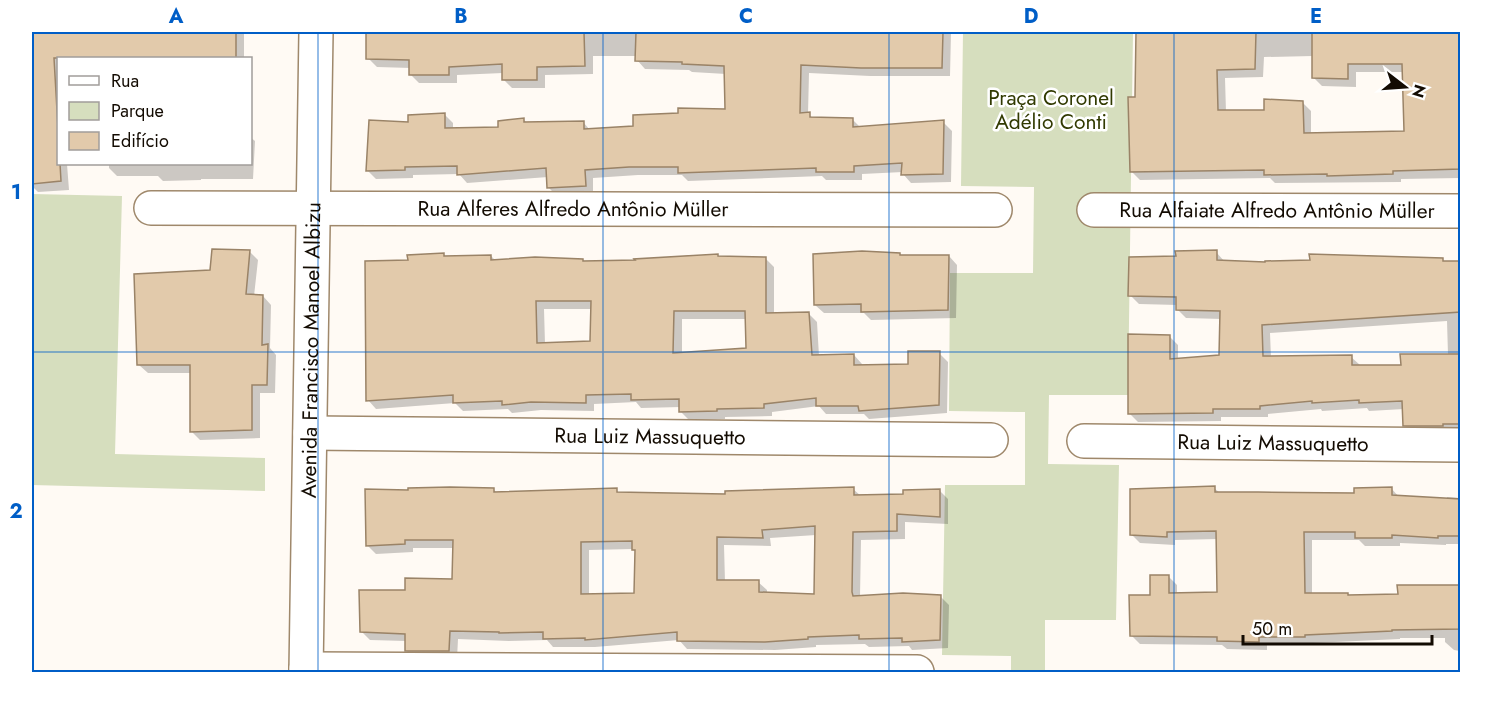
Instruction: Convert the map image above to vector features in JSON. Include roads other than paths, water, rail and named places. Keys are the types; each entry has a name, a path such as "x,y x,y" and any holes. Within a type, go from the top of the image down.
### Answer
{"street":[{"name":"Avenida Francisco Manoel Albizu","path":"306,671 316,32"},
{"name":"Rua Alferes Alfredo Antônio Müller","path":"151,208 995,210"},
{"name":"Rua Alfaiate Alfredo Antônio Müller","path":"1094,210 1461,211"},
{"name":"Rua Luiz Massuquetto","path":"310,433 992,440"},
{"name":"Rua Luiz Massuquetto","path":"1084,441 1461,445"},
{"path":"306,671 916,672"}],"park label":[{"name":"Praça Coronel Adélio Conti","path":"1051,110"}]}
